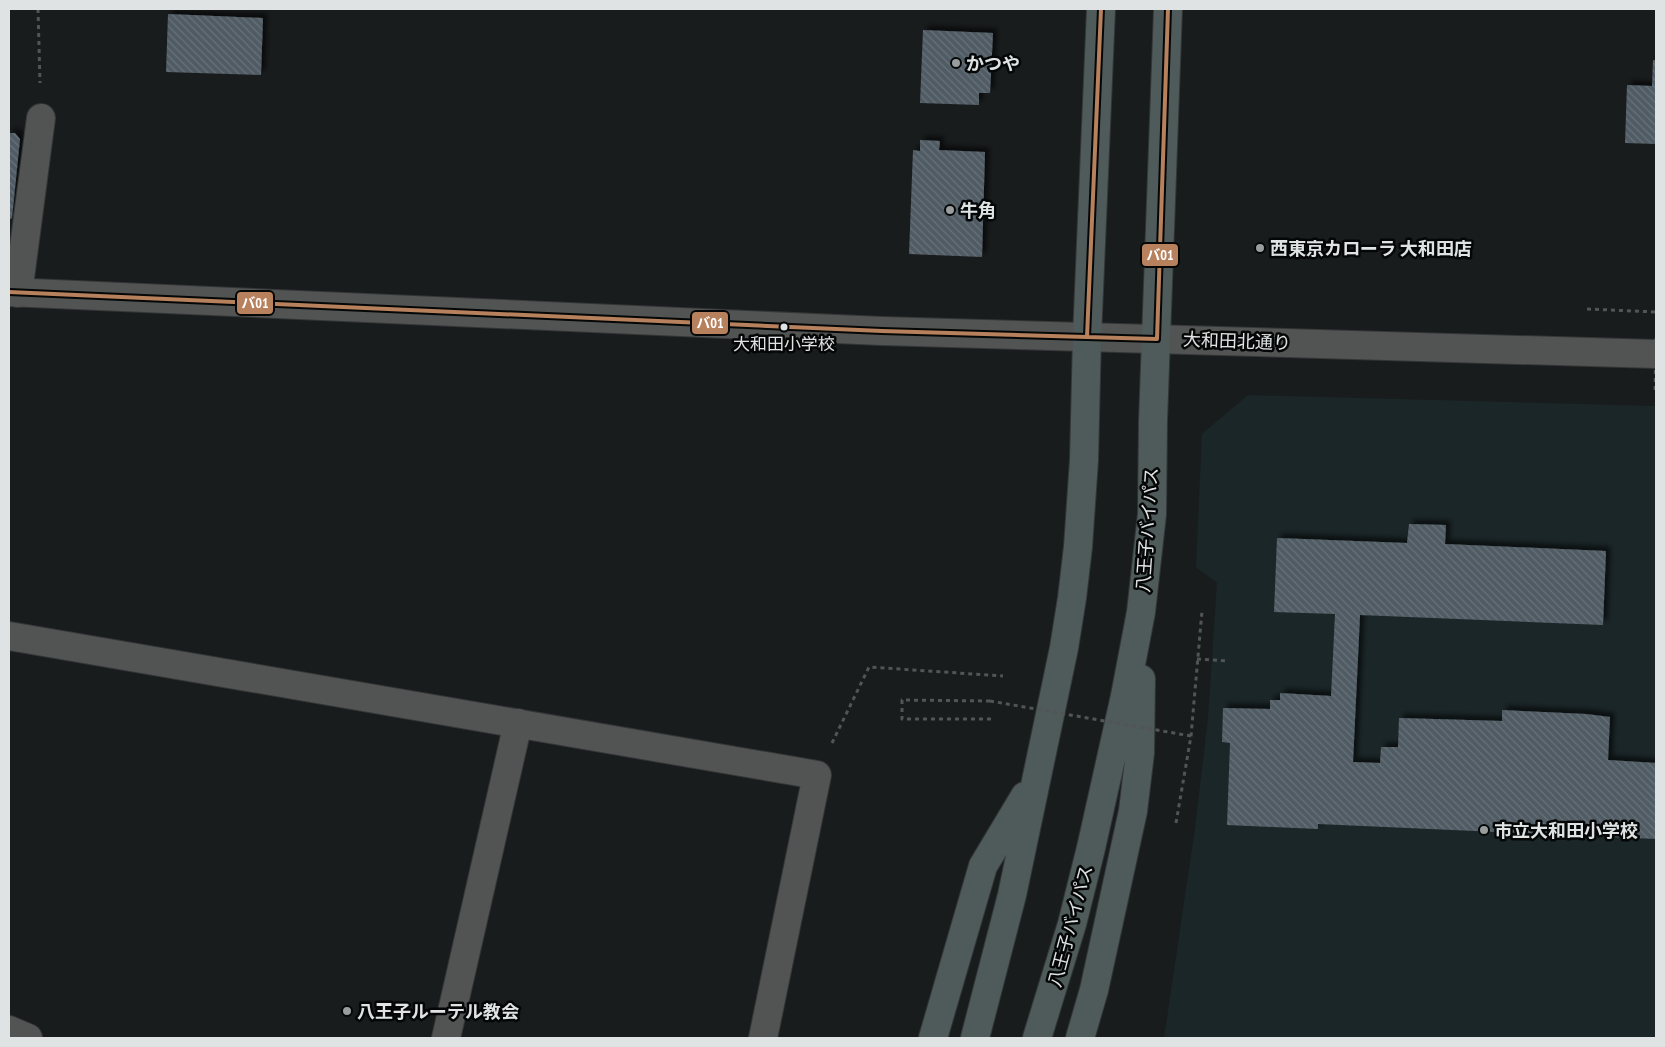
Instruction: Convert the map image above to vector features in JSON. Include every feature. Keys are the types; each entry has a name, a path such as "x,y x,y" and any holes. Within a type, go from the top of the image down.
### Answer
{"highway":[{"path":"976,1038 1012,895 1038,776 1064,648 1078,546 1084,460 1087,337 1101,9"},
{"name":"八王子バイパス","path":"1037,1038 1069,933 1091,848 1125,696 1141,612 1152,514 1153,421 1168,9"},
{"path":"1080,1038 1098,973 1133,811 1140,753 1141,612"},
{"path":"933,1038 983,866 1038,776"}],"street":[{"path":"13,293 41,118"},
{"name":"大和田北通り","path":"13,293 872,331 1656,354"},
{"path":"9,636 817,774 763,1038"},
{"path":"446,1038 518,723"},
{"path":"9,1030 28,1038"}],"path":[{"path":"38,9 41,118"},
{"path":"1587,309 1656,312"},
{"path":"1655,390 1656,338"},
{"path":"1176,823 1190,736 1202,611"},
{"path":"1197,659 1227,660"},
{"path":"817,774 869,667 1003,676"},
{"path":"994,718 902,718 902,700 990,701 1190,736"}],"shaded area":[{"path":"1248,395 1656,406 1656,1038 1164,1038 1195,828 1208,718 1217,583 1196,567 1202,434"}],"building":[{"path":"168,14 263,18 261,75 166,72"},
{"name":"かつや","path":"923,30 993,33 990,93 979,93 979,105 920,103"},
{"path":"1653,60 1656,60 1656,144 1625,143 1627,85 1652,86"},
{"path":"9,133 15,133 20,139 12,218 9,220"},
{"path":"920,140 940,141 939,150 985,152 982,257 909,254 913,150 920,151"},
{"path":"1409,524 1446,525 1445,544 1606,551 1603,625 1360,615 1353,762 1380,763 1381,747 1398,747 1399,718 1502,721 1502,710 1610,717 1608,760 1656,763 1656,839 1318,824 1318,829 1227,825 1230,743 1222,742 1223,708 1270,709 1270,700 1280,700 1280,693 1331,696 1335,614 1274,612 1277,538 1407,543"}],"transit line":[{"name":"バ01","path":"1087,337 1101,9"},
{"name":"バ01","path":"9,292 882,331 1157,339 1168,9"}],"place":[{"name":"かつや","path":"956,63"},
{"name":"牛角","path":"950,210"},
{"name":"西東京カローラ 大和田店","path":"1260,248"},
{"name":"大和田小学校","path":"784,327"},
{"name":"市立大和田小学校","path":"1484,830"},
{"name":"八王子ルーテル教会","path":"347,1011"}]}
